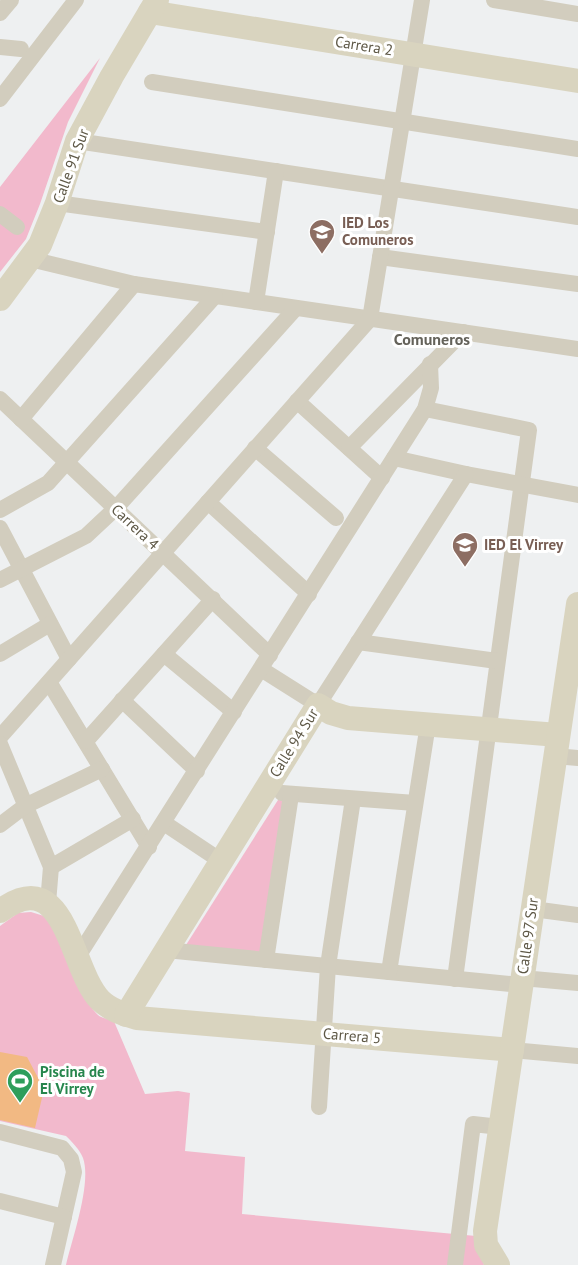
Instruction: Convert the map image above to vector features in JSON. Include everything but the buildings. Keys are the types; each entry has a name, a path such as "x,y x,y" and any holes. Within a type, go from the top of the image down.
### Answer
{"street":[{"path":"0,13 11,0"},
{"path":"0,99 76,0"},
{"path":"0,737 370,319 422,0"},
{"path":"494,0 578,14"},
{"name":"Carrera 2","path":"154,6 413,54 578,81"},
{"name":"Calle 91 Sur","path":"0,299 40,245 57,203 77,141 112,76 154,6"},
{"path":"0,47 21,49"},
{"path":"152,82 578,149"},
{"path":"77,141 578,217"},
{"path":"256,302 276,171"},
{"path":"57,203 267,232"},
{"path":"0,214 17,227"},
{"path":"380,257 578,284"},
{"path":"30,259 134,284 578,349"},
{"path":"21,419 134,284"},
{"path":"0,510 48,483 215,296"},
{"path":"0,580 86,537 116,508 296,308"},
{"path":"349,448 463,332"},
{"path":"77,958 425,410 431,388 430,364"},
{"name":"Carrera 4","path":"0,399 270,655"},
{"path":"297,401 382,478"},
{"path":"425,410 529,430 455,979"},
{"path":"255,448 336,518"},
{"path":"394,458 578,495"},
{"name":"Calle 94 Sur","path":"126,1015 318,705 466,474"},
{"path":"208,502 309,594"},
{"path":"0,528 69,659"},
{"path":"86,741 213,599"},
{"name":"Calle 97 Sur","path":"498,1265 489,1252 485,1239 532,909 564,750 572,689 578,604"},
{"path":"0,654 50,624"},
{"path":"358,642 497,661"},
{"path":"164,654 234,712"},
{"path":"261,669 339,716 488,729 564,750"},
{"path":"49,682 149,847"},
{"path":"122,700 197,771"},
{"path":"389,972 428,724"},
{"path":"0,744 51,867 48,903 32,898 21,900 0,911"},
{"path":"0,825 26,806 102,769"},
{"path":"266,789 291,795 415,803"},
{"path":"266,960 291,795"},
{"path":"319,1107 328,966 353,799"},
{"path":"51,867 133,819"},
{"path":"164,823 221,861"},
{"name":"Carrera 5","path":"48,903 60,917 90,987 107,1006 126,1015 155,1021 578,1056"},
{"path":"532,909 578,915"},
{"path":"166,950 455,979 578,983"},
{"path":"455,1265 473,1124 500,1127"},
{"path":"0,1132 62,1148 71,1159 74,1172 53,1265"},
{"path":"0,1201 64,1217"}],"shaded area":[{"path":"100,58 68,122 26,239 0,272 0,187"},
{"path":"278,800 285,800 262,953 186,945"},
{"path":"31,912 44,916 52,924 78,984 96,1013 99,1016 113,1019 145,1094 178,1091 190,1093 185,1151 245,1157 242,1214 476,1236 484,1265 66,1265 83,1196 85,1169 82,1155 66,1136 0,1121 0,926 18,913"},
{"name":"Piscina de El Virrey","path":"0,1052 27,1057 44,1089 35,1128 0,1120"}],"place":[{"name":"IED Los Comuneros","path":"322,255"},
{"name":"IED El Virrey","path":"465,568"},
{"name":"Piscina de El Virrey","path":"20,1104"}],"district":[{"name":"Comuneros","path":"432,339"}]}
